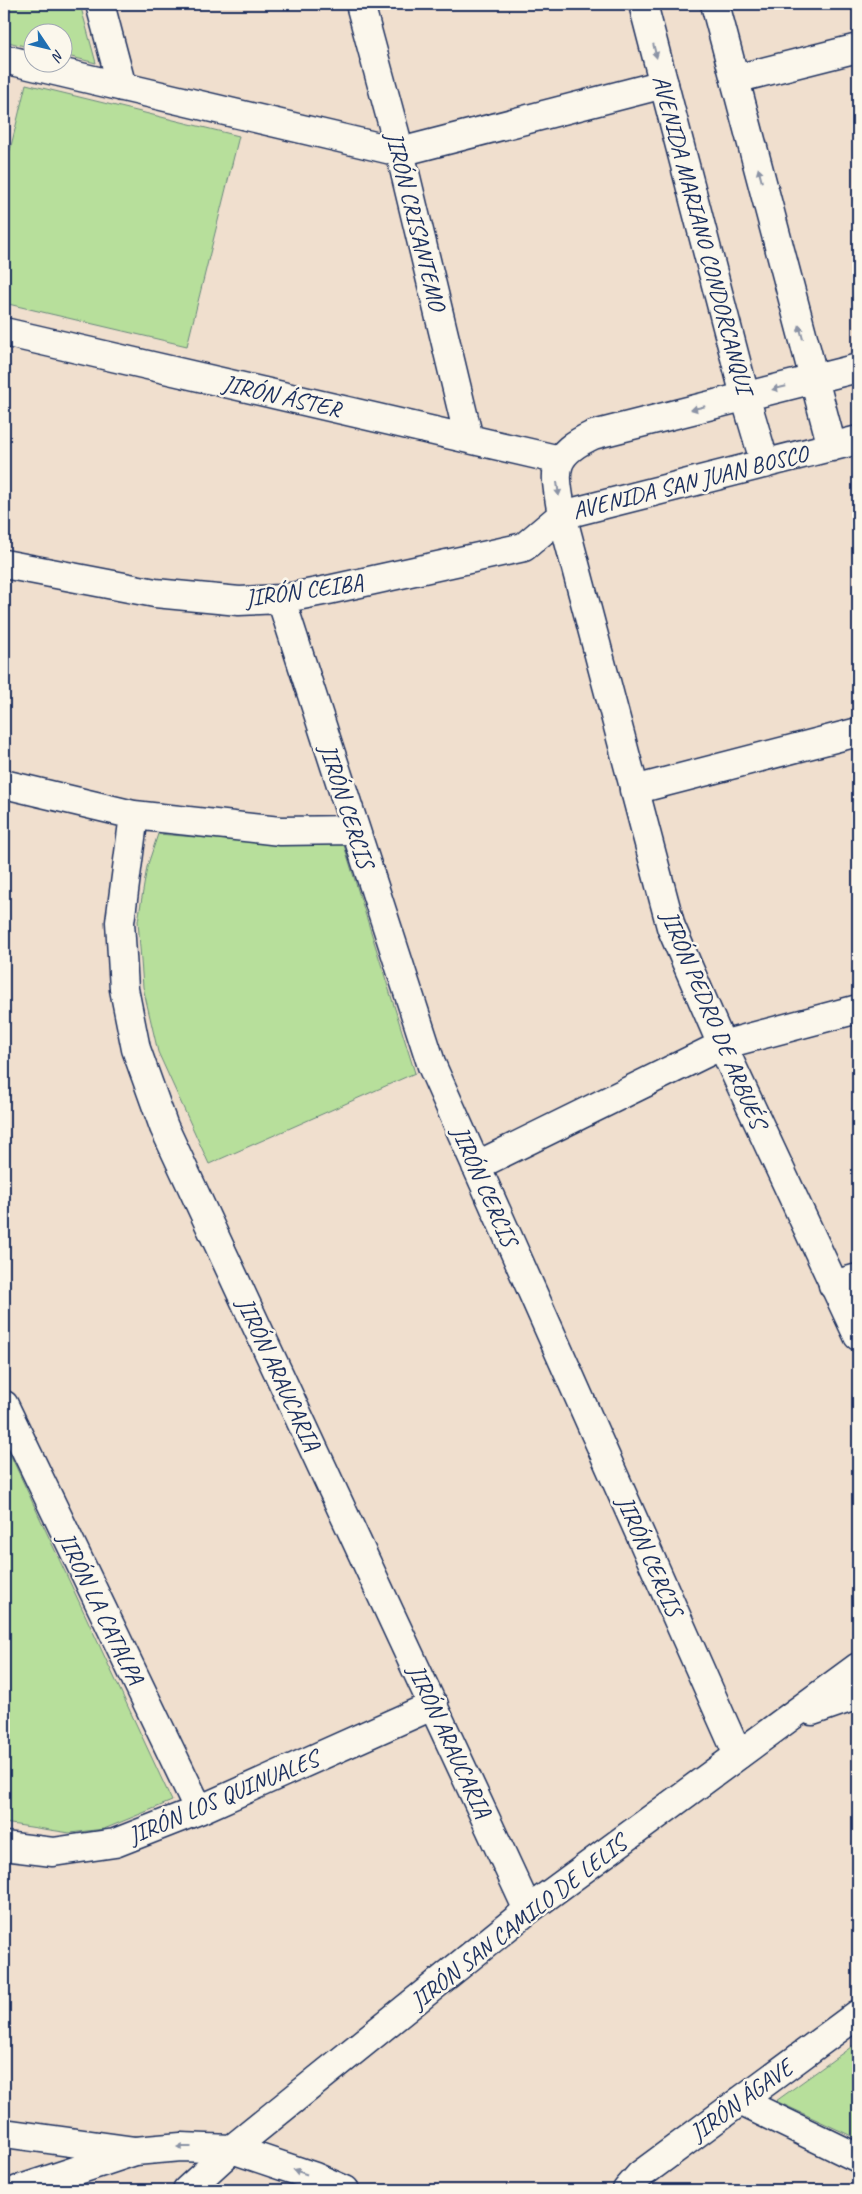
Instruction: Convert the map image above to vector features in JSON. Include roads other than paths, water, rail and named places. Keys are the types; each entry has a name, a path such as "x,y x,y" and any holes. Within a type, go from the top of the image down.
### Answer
{"street":[{"path":"100,4 122,87"},
{"name":"JIRÓN CRISANTEMO","path":"360,4 400,152 469,439"},
{"name":"AVENIDA MARIANO CONDORCANQUI","path":"643,4 745,396 765,464"},
{"path":"715,4 832,447"},
{"path":"735,79 858,48"},
{"path":"4,59 400,152 664,84"},
{"name":"JIRÓN ÁSTER","path":"4,332 560,460"},
{"path":"560,460 578,442 593,435 858,368"},
{"name":"AVENIDA SAN JUAN BOSCO","path":"560,460 556,472 562,515 858,440"},
{"name":"JIRÓN CEIBA","path":"4,564 105,584 189,597 239,601 281,599 524,547 562,515"},
{"name":"JIRÓN PEDRO DE ARBUÉS","path":"562,515 671,926 722,1045 846,1282 858,1336"},
{"name":"JIRÓN CERCIS","path":"281,599 432,1066 738,1755"},
{"path":"634,790 858,732"},
{"path":"4,784 134,815 280,832 355,830"},
{"name":"JIRÓN ARAUCARIA","path":"134,815 120,922 124,989 136,1049 164,1127 528,1910"},
{"path":"476,1166 722,1045 858,1009"},
{"name":"JIRÓN LA CATALPA","path":"4,1405 200,1810"},
{"name":"JIRÓN SAN CAMILO DE LELIS","path":"188,2190 232,2149 528,1910 858,1667"},
{"path":"785,1720 858,1695"},
{"name":"JIRÓN LOS QUINUALES","path":"4,1846 53,1852 115,1844 200,1810 434,1705"},
{"name":"JIRÓN ÁGAVE","path":"627,2190 640,2175 858,2014"},
{"path":"740,2101 858,2158"},
{"path":"4,2133 135,2151 181,2147 232,2149 315,2176 345,2190"},
{"path":"18,2190 135,2151"}]}
